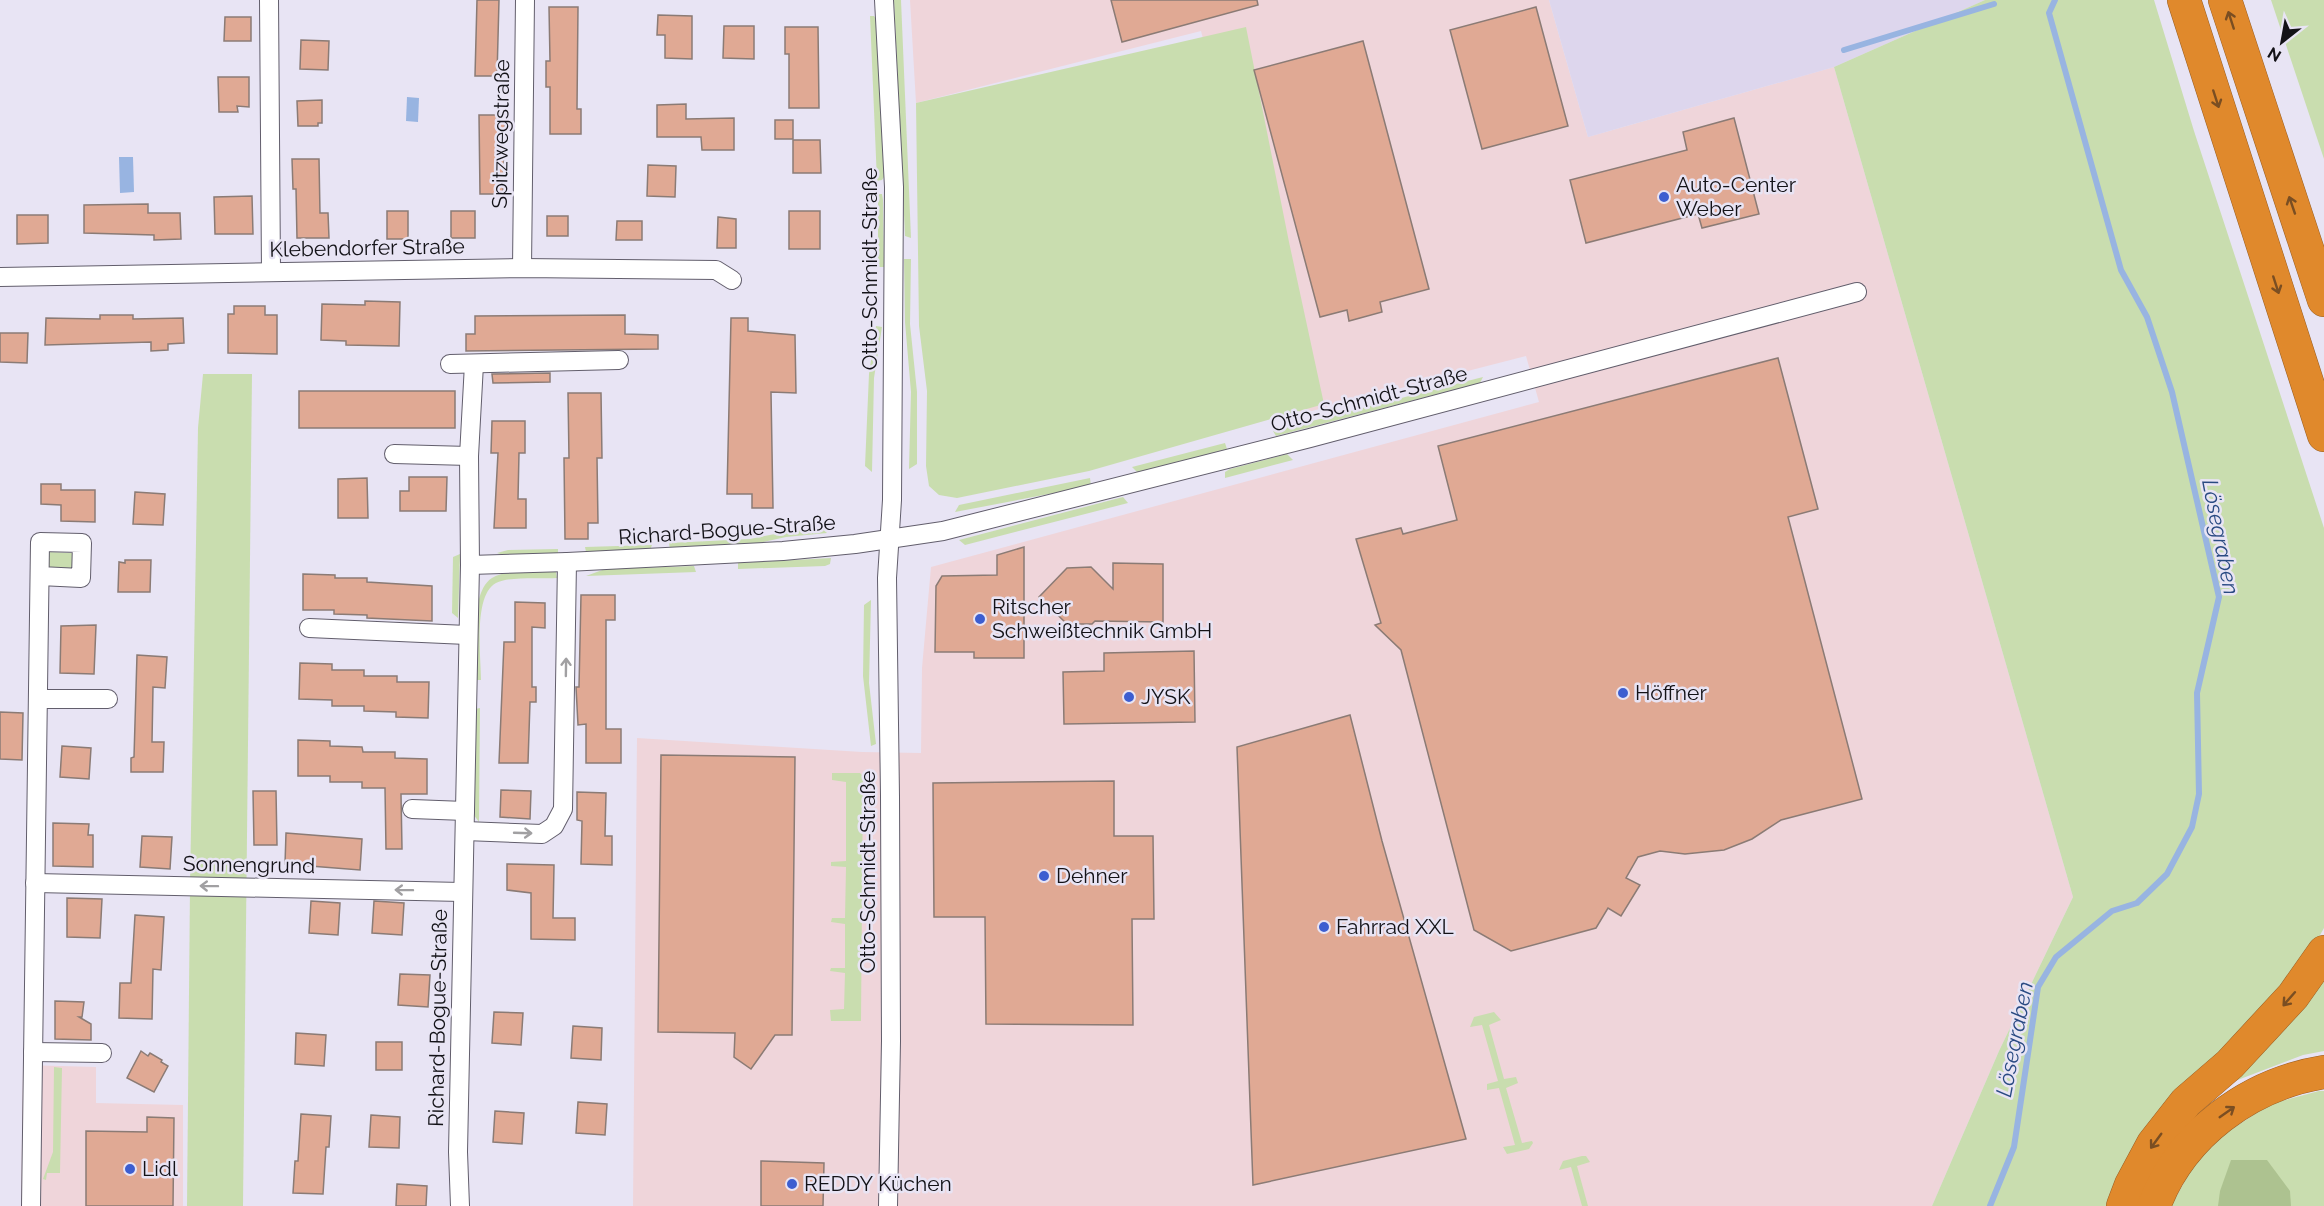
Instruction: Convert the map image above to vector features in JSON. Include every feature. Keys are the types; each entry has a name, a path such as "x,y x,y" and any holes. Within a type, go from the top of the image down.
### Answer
{"highway":[{"path":"2184,0 2324,435"},
{"path":"2225,0 2324,300"},
{"path":"2123,1206 2130,1185 2159,1136 2186,1102 2230,1064 2293,996 2324,952"},
{"path":"2154,1206 2178,1158 2224,1114 2278,1083 2324,1072"}],"street":[{"path":"269,0 272,271"},
{"name":"Spitzwegstraße","path":"522,268 525,0"},
{"name":"Otto-Schmidt-Straße","path":"884,0 894,187 892,500 886,602 891,796 888,1206"},
{"name":"Klebendorfer Straße","path":"0,277 522,268 716,270 732,280"},
{"name":"Otto-Schmidt-Straße","path":"890,539 944,531 1264,450 1857,292"},
{"path":"450,364 619,360"},
{"name":"Richard-Bogue-Straße","path":"460,1206 458,1152 470,565 469,456 474,364"},
{"path":"394,454 469,456"},
{"name":"Richard-Bogue-Straße","path":"470,565 783,551 890,539"},
{"path":"465,831 542,834 554,826 563,809 567,562"},
{"path":"31,1206 40,576"},
{"path":"309,628 467,635"},
{"path":"38,699 108,699"},
{"path":"412,809 465,811"},
{"name":"Sonnengrund","path":"35,883 462,892"},
{"path":"33,1052 102,1053"}],"shaded area":[{"path":"910,0 1549,0 1588,137 1834,67 2073,897 1999,1051 1932,1206 633,1206 637,738 862,752 921,753 922,668 931,567 1539,402 1526,356 1300,414 1201,31 916,103"},
{"path":"1549,0 1985,0 1834,67 1588,137"},
{"path":"23,1065 96,1067 96,1103 183,1105 183,1206 21,1206"}],"green space":[{"path":"894,0 901,0 911,238 905,236"},
{"path":"1985,0 2154,0 2194,131 2324,528 2324,928 2306,960 2110,1206 1932,1206 1999,1051 2073,897 1834,67"},
{"path":"2271,0 2324,0 2324,159"},
{"path":"870,16 874,16 877,21 884,177 877,181"},
{"path":"1246,27 1324,404 1089,471 957,498 939,495 929,486 926,466 927,391 919,326 916,103"},
{"path":"878,194 882,194 883,200 884,267 878,267"},
{"path":"904,259 911,259 910,324 917,392 917,464 909,469 911,392 905,322"},
{"path":"876,326 882,327 874,378 872,472 865,466 869,374"},
{"path":"203,374 252,374 243,1206 187,1206 198,428"},
{"path":"1483,377 1480,383 1276,436 1273,431"},
{"path":"1225,443 1227,449 1138,473 1132,467"},
{"path":"1287,454 1293,460 1225,478 1225,472 1230,469"},
{"path":"1090,478 1091,486 955,512 959,505"},
{"path":"1123,497 1128,503 965,545 959,540"},
{"path":"822,528 827,533 786,537 749,545 670,550 669,543 750,539"},
{"path":"652,545 650,550 586,552 585,547"},
{"path":"558,549 558,553 507,556 497,553 508,550"},
{"path":"48,552 74,553 74,569 49,567"},
{"path":"460,554 458,618 452,613 453,557"},
{"path":"831,558 830,564 825,566 738,569 738,563"},
{"path":"694,566 696,572 586,576 605,569"},
{"path":"556,572 557,578 509,579 496,583 489,590 481,613 481,680 476,680 475,625 480,596 485,585 492,578 506,573"},
{"path":"871,600 869,683 876,744 871,746 863,676 864,605"},
{"path":"480,708 479,822 473,814 475,709"},
{"path":"832,773 860,773 863,776 861,1021 831,1021 830,1010 844,1009 845,973 830,971 831,968 845,968 845,924 831,922 832,918 845,918 846,867 831,866 831,862 846,861 846,782 832,780"},
{"path":"2324,976 2324,1051 2303,1055 2235,1081 2287,1026"},
{"path":"1494,1012 1501,1020 1489,1025 1504,1079 1516,1077 1518,1083 1506,1088 1522,1143 1532,1141 1533,1143 1529,1149 1507,1154 1503,1147 1515,1145 1499,1088 1487,1090 1487,1084 1498,1081 1482,1025 1470,1027 1474,1017"},
{"path":"54,1067 62,1068 60,1173 47,1173 46,1180 43,1179 53,1152"},
{"path":"2324,1091 2324,1206 2171,1206 2195,1163 2226,1133 2270,1104"},
{"path":"1586,1156 1590,1162 1577,1166 1588,1206 1582,1206 1571,1167 1559,1170 1563,1161"},
{"path":"2231,1160 2267,1160 2290,1191 2291,1206 2218,1206 2220,1191"}],"water":[{"path":"407,97 419,98 418,122 406,121"},
{"path":"119,157 133,157 134,192 120,193"}],"building":[{"path":"477,0 499,0 497,76 475,76"},
{"path":"1111,0 1257,0 1258,5 1122,42"},
{"path":"549,7 578,7 577,109 581,109 581,134 550,134 550,87 546,87 546,61 550,61"},
{"path":"1536,7 1568,126 1482,149 1450,30"},
{"path":"658,15 692,16 692,59 665,58 665,35 657,35"},
{"path":"225,17 251,17 251,41 224,41"},
{"path":"724,26 754,26 754,59 723,58"},
{"path":"785,27 818,27 819,108 789,108 789,54 785,54"},
{"path":"301,40 329,41 328,70 300,69"},
{"path":"1363,41 1429,289 1380,302 1382,312 1349,321 1347,310 1320,317 1254,70"},
{"path":"218,77 249,77 249,107 237,106 238,112 219,112"},
{"path":"322,100 322,123 318,123 318,126 298,126 297,101"},
{"path":"686,104 686,119 734,118 734,150 702,150 701,137 657,137 657,105"},
{"path":"479,115 505,115 503,194 480,194"},
{"name":"Auto-Center Weber","path":"1734,118 1759,214 1702,228 1698,214 1586,243 1570,180 1687,150 1683,132"},
{"path":"775,120 793,120 793,139 775,139"},
{"path":"793,140 820,140 821,173 793,173"},
{"path":"292,159 319,159 320,213 328,213 329,238 297,238 296,189 293,189"},
{"path":"648,165 676,166 675,197 647,196"},
{"path":"252,196 253,234 215,234 214,197"},
{"path":"148,204 148,213 180,213 181,239 154,240 154,235 84,233 84,205"},
{"path":"387,211 408,211 408,239 387,239"},
{"path":"451,211 475,211 475,238 451,238"},
{"path":"789,211 820,211 820,249 789,249"},
{"path":"17,215 48,215 48,243 17,244"},
{"path":"547,216 568,216 568,236 547,236"},
{"path":"718,217 736,219 736,248 717,248"},
{"path":"617,221 642,221 642,240 616,240"},
{"path":"365,301 400,302 399,346 346,345 346,341 321,340 322,304 365,305"},
{"path":"234,306 265,306 265,315 277,315 277,354 228,353 228,314 234,314"},
{"path":"100,315 133,315 133,319 183,318 184,343 168,344 168,350 151,351 151,342 45,345 46,318 100,319"},
{"path":"625,315 625,334 658,335 658,349 466,351 466,334 475,334 475,316"},
{"path":"731,318 748,318 748,331 795,335 796,393 771,392 773,508 752,508 752,494 727,494"},
{"path":"0,333 28,333 27,363 0,362"},
{"name":"Höffner","path":"1778,358 1818,509 1788,517 1862,799 1781,820 1752,839 1724,850 1685,854 1660,851 1638,857 1626,878 1640,885 1621,916 1608,908 1596,928 1511,951 1474,930 1401,650 1375,625 1381,623 1356,539 1401,528 1403,534 1457,520 1438,446"},
{"path":"550,373 550,382 493,383 492,374"},
{"path":"299,391 455,391 455,428 299,428"},
{"path":"568,393 601,393 602,458 597,458 598,523 588,523 588,539 565,539 564,458 569,458"},
{"path":"492,421 525,421 525,453 519,453 518,499 526,499 526,528 494,528 498,453 491,453"},
{"path":"409,477 447,477 446,511 400,511 400,491 409,491"},
{"path":"367,478 368,518 338,518 338,479"},
{"path":"41,484 61,484 61,490 95,490 95,522 61,521 61,505 41,504"},
{"path":"135,492 165,494 163,525 133,524"},
{"name":"Ritscher Schweißtechnik GmbH","path":"1024,547 1024,658 974,658 974,652 935,652 936,586 942,576 997,575 997,555"},
{"path":"125,560 151,560 150,592 118,592 119,562 125,563"},
{"path":"1113,563 1163,564 1163,622 1095,621 1092,624 1067,624 1039,597 1067,568 1091,567 1113,589"},
{"path":"303,574 335,575 335,578 367,578 367,582 432,586 432,621 367,618 367,615 334,614 334,610 303,610"},
{"path":"581,595 615,595 615,620 606,620 606,729 621,729 621,763 586,763 586,724 578,725 576,687 579,687"},
{"path":"515,602 545,603 545,628 532,627 532,687 536,687 536,702 530,702 528,763 499,763 504,642 515,642"},
{"path":"96,625 94,674 60,673 61,626"},
{"name":"JYSK","path":"1194,651 1195,722 1064,724 1063,672 1104,671 1104,653"},
{"path":"137,655 167,657 165,688 153,687 152,742 164,742 163,772 131,772 131,758 134,757"},
{"path":"300,663 332,664 332,670 364,670 364,676 397,676 397,682 429,682 428,718 396,717 396,712 364,711 364,706 332,706 332,700 299,699"},
{"path":"0,712 23,713 22,760 0,759"},
{"name":"Fahrrad XXL","path":"1350,715 1382,841 1466,1139 1253,1185 1237,747"},
{"path":"298,740 330,741 330,746 362,747 363,752 395,752 395,758 427,759 427,794 401,794 402,849 386,849 385,788 362,788 362,782 330,782 330,776 298,776"},
{"path":"62,746 91,748 89,779 60,777"},
{"path":"661,755 795,757 792,1035 775,1035 751,1069 734,1057 735,1033 658,1032"},
{"name":"Dehner","path":"1114,781 1114,836 1153,836 1154,919 1132,919 1133,1025 986,1024 985,917 934,917 933,783"},
{"path":"501,790 531,791 530,819 500,817"},
{"path":"253,791 276,791 277,845 254,845"},
{"path":"577,792 606,793 605,836 612,836 612,865 581,864 582,821 577,820"},
{"path":"53,823 89,824 88,835 93,835 93,867 53,866"},
{"path":"286,833 362,839 360,870 285,864"},
{"path":"142,836 172,837 170,869 140,867"},
{"path":"507,864 554,865 553,918 575,918 575,940 531,939 531,893 507,890"},
{"path":"67,898 102,899 100,938 67,937"},
{"path":"311,901 340,903 338,935 309,933"},
{"path":"374,901 404,903 402,935 372,933"},
{"path":"135,915 164,917 161,970 153,969 152,1019 119,1018 120,983 131,983"},
{"path":"400,974 430,975 428,1007 398,1005"},
{"path":"55,1001 84,1002 82,1017 79,1017 91,1024 91,1040 55,1039"},
{"path":"494,1012 523,1013 521,1045 492,1043"},
{"path":"573,1026 602,1028 601,1060 571,1058"},
{"path":"296,1033 326,1035 324,1066 295,1064"},
{"path":"376,1042 402,1042 402,1070 376,1070"},
{"path":"141,1051 148,1056 150,1053 168,1066 154,1092 127,1078"},
{"path":"578,1102 607,1104 605,1135 576,1133"},
{"path":"495,1111 524,1113 522,1144 493,1142"},
{"path":"301,1114 331,1116 329,1147 326,1147 323,1194 293,1193"},
{"path":"371,1115 400,1117 399,1148 369,1147"},
{"name":"Lidl","path":"147,1117 174,1118 173,1206 86,1206 86,1131 147,1132"},
{"name":"REDDY Küchen","path":"761,1161 824,1163 823,1206 761,1206"},
{"path":"397,1184 427,1186 426,1206 396,1206"}],"waterway":[{"name":"Lösegraben","path":"1990,1206 2014,1147 2038,987 2056,957 2112,911 2137,903 2167,874 2192,827 2199,794 2197,693 2219,597 2172,392 2147,317 2121,270 2049,13 2055,0"},
{"path":"1844,50 1994,4"}],"place":[{"name":"Auto-Center Weber","path":"1664,197"},
{"name":"Ritscher Schweißtechnik GmbH","path":"980,619"},
{"name":"Höffner","path":"1623,693"},
{"name":"JYSK","path":"1129,697"},
{"name":"Dehner","path":"1044,876"},
{"name":"Fahrrad XXL","path":"1324,927"},
{"name":"Lidl","path":"130,1169"},
{"name":"REDDY Küchen","path":"792,1184"}]}
